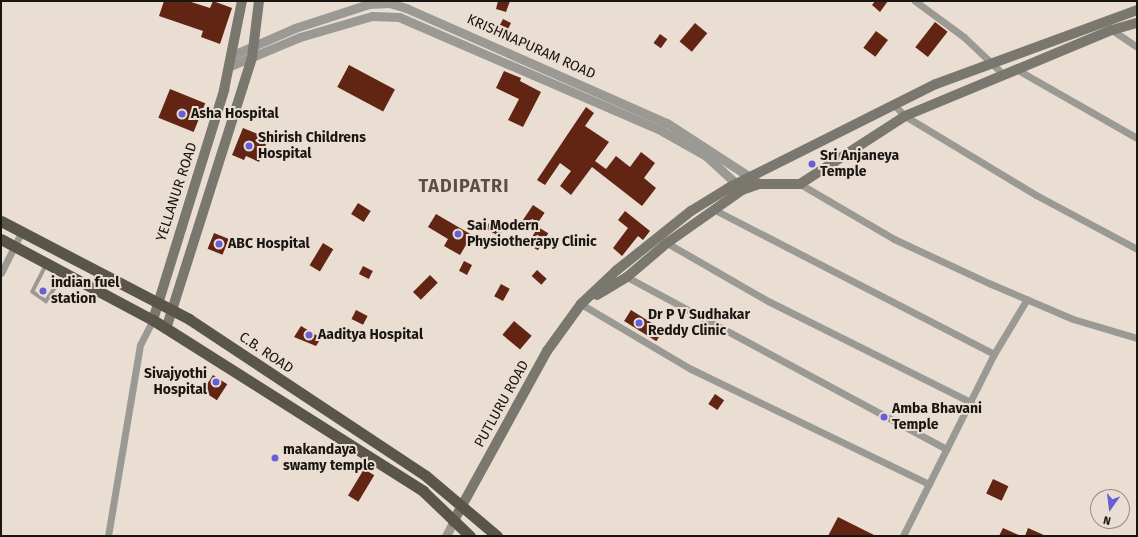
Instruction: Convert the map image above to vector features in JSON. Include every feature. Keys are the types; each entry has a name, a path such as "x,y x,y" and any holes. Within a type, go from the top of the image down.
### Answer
{"highway":[{"name":"C.B. ROAD","path":"1,221 21,233 172,310 426,476 497,536"},
{"path":"1,239 153,320 423,491 453,522 470,536"}],"main road":[{"name":"YELLANUR ROAD","path":"153,320 157,302 230,66 242,1"},
{"path":"166,329 252,58 259,1"},
{"path":"581,304 617,270 691,211 755,180 936,84 993,64 1066,34 1137,10"},
{"path":"755,180 800,184 905,116 1112,30 1137,23"},
{"path":"581,304 627,277 667,243 740,187"},
{"name":"PUTLURU ROAD","path":"453,522 460,506 548,351 581,304"}],"street":[{"path":"916,1 964,37 1003,74"},
{"name":"KRISHNAPURAM ROAD","path":"233,55 295,28 369,4 389,3 406,8 667,123 755,180"},
{"name":"KRISHNAPURAM ROAD","path":"230,66 300,37 372,16 399,16 662,132 706,156 740,187"},
{"path":"1112,30 1137,47"},
{"path":"1016,69 1137,138"},
{"path":"894,105 905,116 1036,195 1137,249"},
{"path":"800,184 894,239 1073,318 1137,338"},
{"path":"713,209 994,354"},
{"path":"1,272 21,233"},
{"path":"667,243 768,301 971,402"},
{"path":"627,277 947,448"},
{"path":"903,536 994,354 1027,299"},
{"path":"581,304 691,369 929,484"},
{"path":"108,536 140,345 153,320"},
{"path":"446,536 453,522"}],"lane":[{"path":"47,264 33,292 46,301 65,273"}],"building":[{"path":"164,1 188,1 210,8 213,1 232,8 220,44 201,37 203,31 159,16"},
{"path":"498,1 510,1 506,12 496,9"},
{"path":"875,1 888,1 880,12 872,5"},
{"path":"503,19 511,23 504,36 496,32"},
{"path":"935,22 948,32 928,57 915,47"},
{"path":"695,23 707,33 692,52 680,41"},
{"path":"876,31 888,40 875,57 863,48"},
{"path":"660,34 667,39 661,48 654,43"},
{"path":"349,65 395,89 383,111 337,87"},
{"path":"504,71 521,78 520,81 541,92 523,127 508,120 519,99 496,88"},
{"path":"170,89 205,103 194,132 158,118"},
{"path":"586,107 594,113 585,126 609,142 595,161 606,169 616,156 630,167 641,152 655,163 644,178 656,188 642,206 592,167 571,195 560,186 571,171 560,163 545,185 537,180"},
{"path":"243,128 263,136 261,142 266,144 259,162 246,156 244,160 232,155"},
{"path":"358,203 371,211 364,222 351,214"},
{"path":"533,205 545,213 535,228 523,220"},
{"path":"625,211 650,231 643,240 638,236 622,256 613,248 628,228 618,220"},
{"path":"436,214 472,235 460,255 444,246 448,239 428,227"},
{"path":"490,221 503,228 499,236 486,229"},
{"path":"538,227 548,233 538,250 528,244"},
{"path":"214,233 229,239 222,255 208,249"},
{"path":"323,243 333,249 320,271 310,265"},
{"path":"464,261 472,265 467,275 459,271"},
{"path":"363,266 373,271 369,279 359,274"},
{"path":"537,270 547,279 541,285 532,276"},
{"path":"430,275 438,283 421,300 413,292"},
{"path":"501,284 510,289 503,301 494,296"},
{"path":"356,310 368,316 363,325 351,319"},
{"path":"631,310 663,330 656,341 624,321"},
{"path":"514,321 532,336 520,350 502,335"},
{"path":"301,326 321,338 316,346 294,337"},
{"path":"213,375 227,384 217,400 203,391"},
{"path":"715,394 724,400 717,410 708,404"},
{"path":"364,469 374,475 358,502 348,496"},
{"path":"993,479 1008,486 1002,501 986,494"},
{"path":"838,517 876,536 828,536"},
{"path":"1003,528 1021,536 999,536"},
{"path":"1028,528 1046,536 1025,536"}],"place":[{"name":"Asha Hospital","path":"182,114"},
{"name":"Shirish Childrens Hospital","path":"249,146"},
{"name":"Sri Anjaneya Temple","path":"812,164"},
{"name":"Sai Modern Physiotherapy Clinic","path":"458,234"},
{"name":"ABC Hospital","path":"219,244"},
{"name":"indian fuel station","path":"43,291"},
{"name":"Dr P V Sudhakar Reddy Clinic","path":"639,323"},
{"name":"Aaditya Hospital","path":"309,335"},
{"name":"Sivajyothi Hospital","path":"216,382"},
{"name":"Amba Bhavani Temple","path":"884,417"},
{"name":"makandaya swamy temple","path":"275,458"}],"district":[{"name":"TADIPATRI","path":"464,186"}]}
